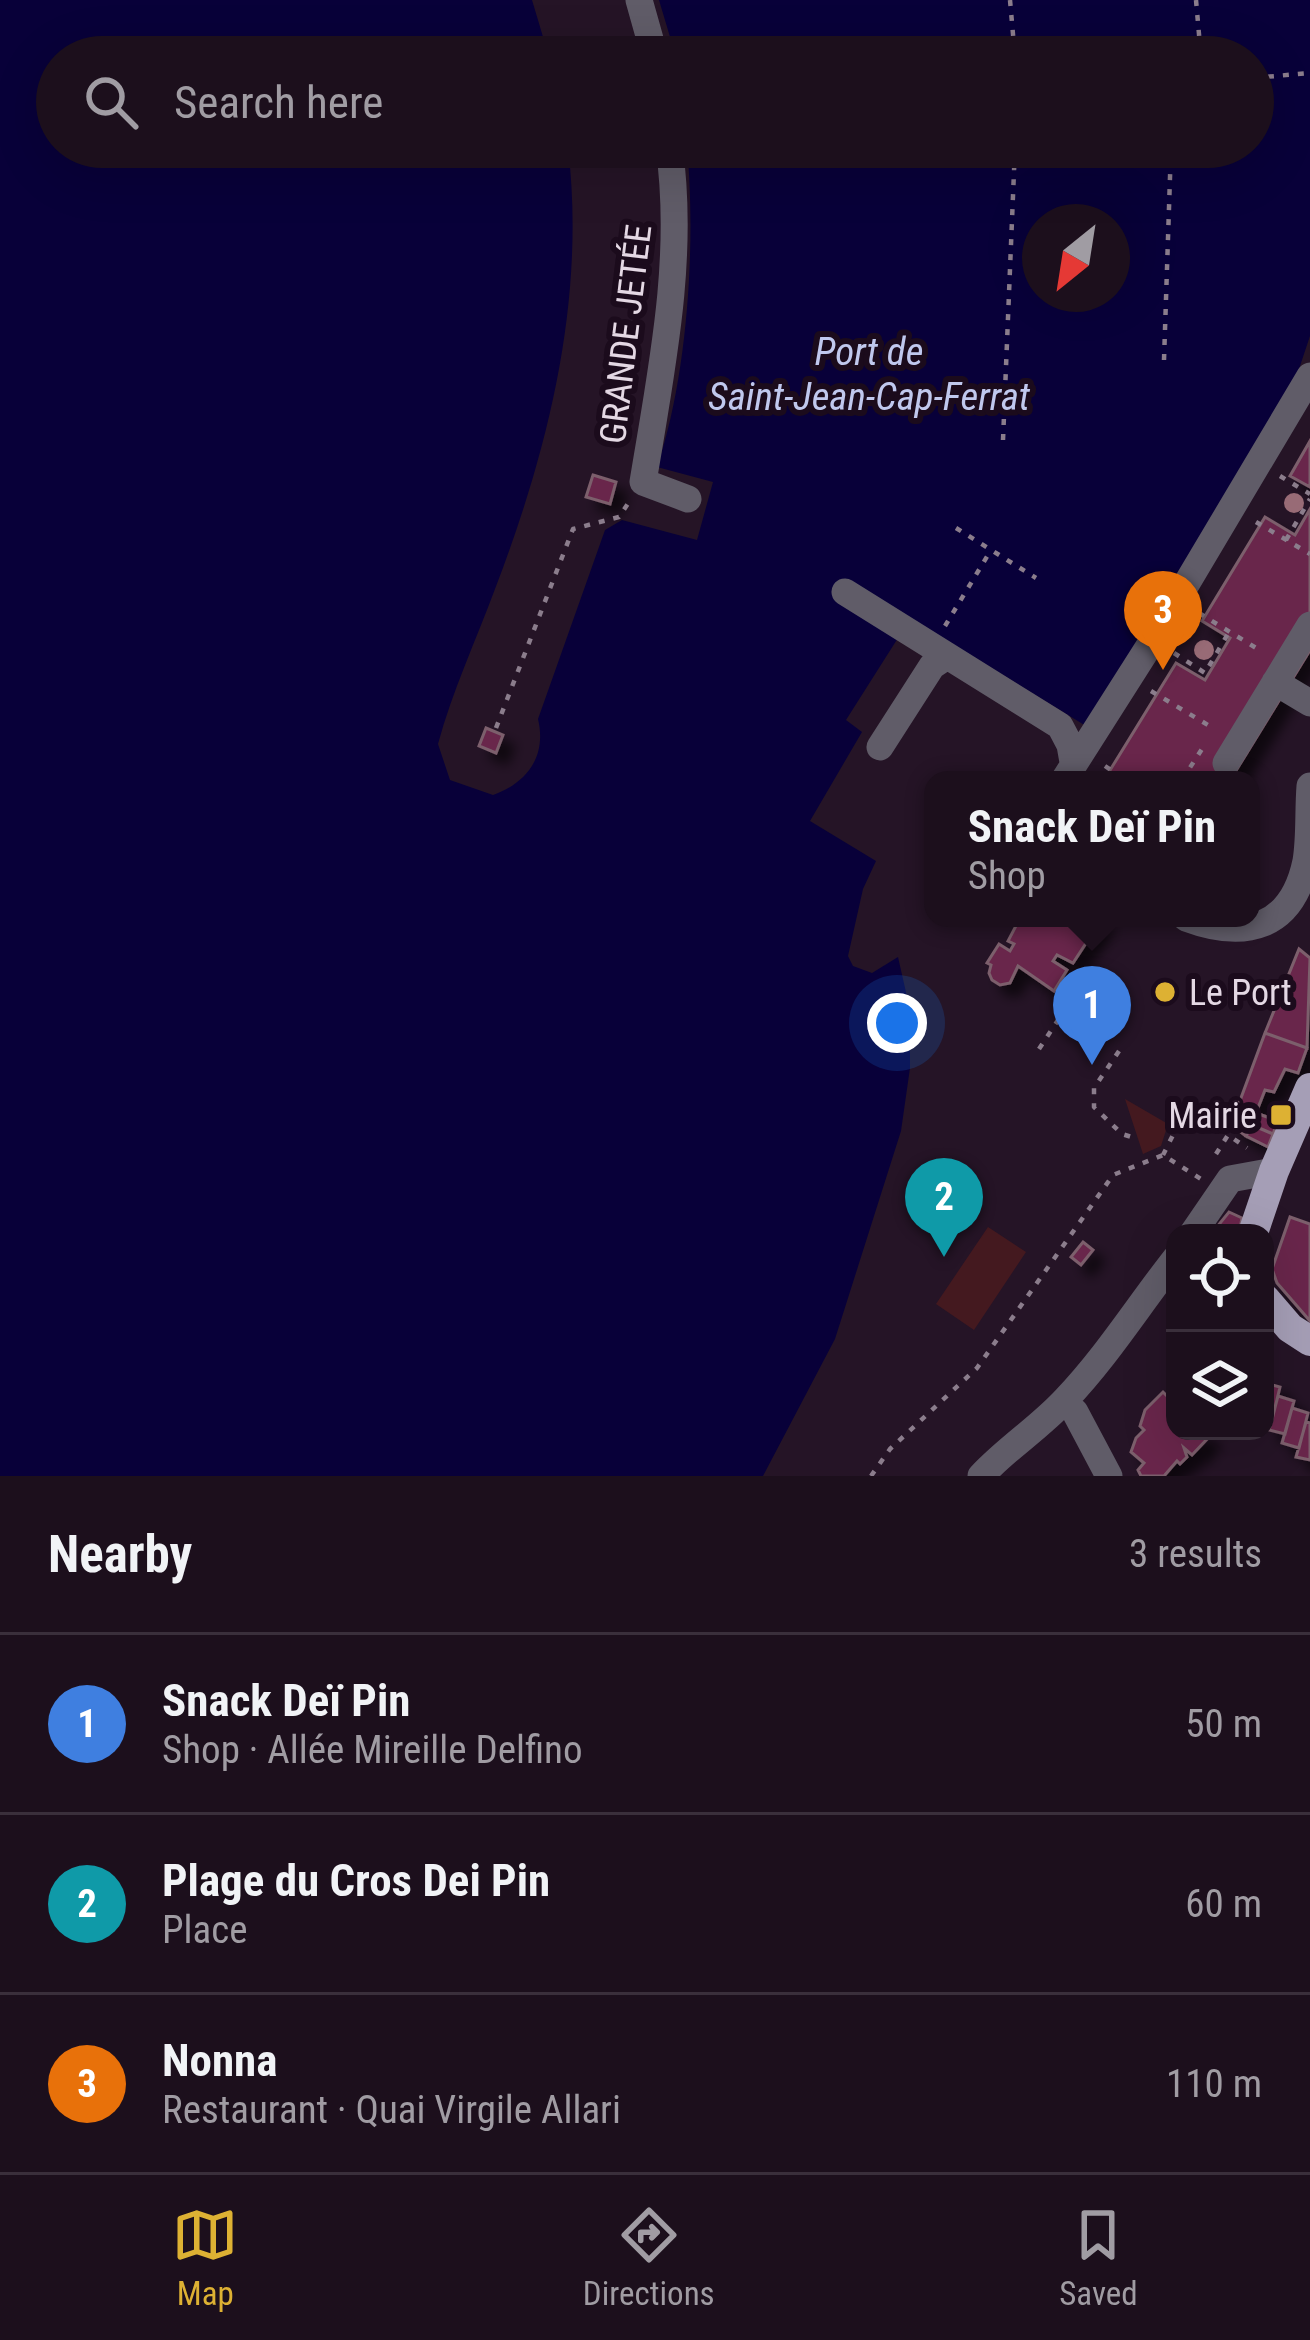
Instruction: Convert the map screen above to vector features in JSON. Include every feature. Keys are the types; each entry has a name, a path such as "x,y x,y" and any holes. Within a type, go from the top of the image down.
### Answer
{"main road":[{"path":"1256,1224 1310,1088"},
{"path":"1274,1310 1289,1328 1310,1341"}],"street":[{"path":"639,0 649,36"},
{"name":"GRANDE JETÉE","path":"672,168 676,194 668,327 643,482 688,499"},
{"path":"1069,771 1310,376"},
{"path":"845,592 939,646 1060,727 1070,746 1069,771"},
{"path":"1232,753 1310,625"},
{"path":"880,747 939,646"},
{"path":"1280,674 1310,682"},
{"path":"1280,674 1310,704"},
{"path":"1260,925 1277,916 1298,889 1307,856 1310,786"},
{"path":"1211,927 1256,927"},
{"path":"1199,1224 1230,1179 1274,1171"},
{"path":"981,1476 1064,1402 1129,1327 1166,1272"},
{"path":"1064,1402 1075,1412 1109,1476"}],"path":[{"path":"1010,0 1013,36"},
{"path":"1196,0 1199,36"},
{"path":"1274,77 1310,74"},
{"path":"1003,440 1015,168"},
{"path":"1164,360 1170,168"},
{"path":"1259,464 1310,497 1286,540"},
{"path":"496,728 573,529 619,517 643,482"},
{"path":"1256,522 1310,554"},
{"path":"956,528 1036,578"},
{"path":"939,646 991,550"},
{"path":"1199,613 1280,674"},
{"path":"1153,640 1204,673 1229,632"},
{"path":"1151,691 1232,753"},
{"path":"1039,1048 1062,1014 1074,1022"},
{"path":"1119,1051 1094,1088 1094,1107 1122,1134 1138,1139"},
{"path":"871,1476 890,1449 977,1368 1113,1175 1162,1155 1192,1097"},
{"path":"1162,1155 1201,1179"}],"shaded area":[{"path":"1125,1099 1168,1124 1161,1146 1143,1154"},
{"path":"988,1227 1026,1252 974,1330 936,1304"}],"water":[{"name":"Port de Saint-Jean-Cap-Ferrat","path":"0,0 532,0 543,36 36,36 36,168 569,168 572,260 547,427 514,536 438,744 450,780 493,795 516,783 537,756 538,719 605,530 622,520 697,540 713,482 657,467 676,392 687,308 688,168 1274,168 1274,36 670,36 659,0 1310,0 1310,336 1298,372 1086,726 939,636 898,638 846,720 862,732 810,821 876,861 863,889 848,956 853,966 872,973 898,957 910,1010 910,1068 901,1131 835,1339 763,1476 0,1476"}],"building":[{"path":"1310,441 1310,487 1290,476"},
{"path":"593,475 616,482 610,504 586,497"},
{"path":"1310,509 1310,650 1236,771 1110,771 1176,663 1205,680 1230,638 1202,621 1265,517 1295,535"},
{"path":"486,728 503,735 496,753 479,746"},
{"path":"1015,927 1081,927 1092,934 1073,963 1057,955 1053,961 1067,970 1054,991 1018,966 1010,983 1000,985 992,980 987,963 999,944 1010,951 1014,944 1008,941"},
{"path":"1299,949 1310,958 1307,1048 1265,1033"},
{"path":"1265,1033 1307,1048 1298,1073 1285,1069 1274,1092 1265,1090 1256,1113 1278,1121 1273,1134 1252,1125 1246,1136 1231,1125"},
{"path":"1252,1125 1273,1134 1268,1147 1246,1136"},
{"path":"1229,1212 1242,1218 1241,1224 1219,1224"},
{"path":"1290,1217 1310,1224 1310,1321 1277,1283 1274,1263"},
{"path":"1083,1242 1093,1250 1081,1265 1071,1257"},
{"path":"1163,1392 1166,1440 1206,1440 1192,1455 1184,1448 1187,1457 1164,1476 1141,1476 1138,1470 1144,1463 1131,1452 1144,1430 1140,1426 1145,1410"},
{"path":"1278,1396 1294,1401 1285,1434 1274,1431"},
{"path":"1292,1408 1308,1413 1299,1448 1282,1443"},
{"path":"1306,1422 1310,1423 1310,1460 1296,1457"}],"place":[{"name":"Nonna","path":"1163,670"},
{"name":"Le Port","path":"1165,992"},
{"name":"Snack Deï Pin","path":"1092,1065"},
{"name":"Mairie","path":"1281,1115"},
{"name":"Plage du Cros Dei Pin","path":"944,1257"}]}
